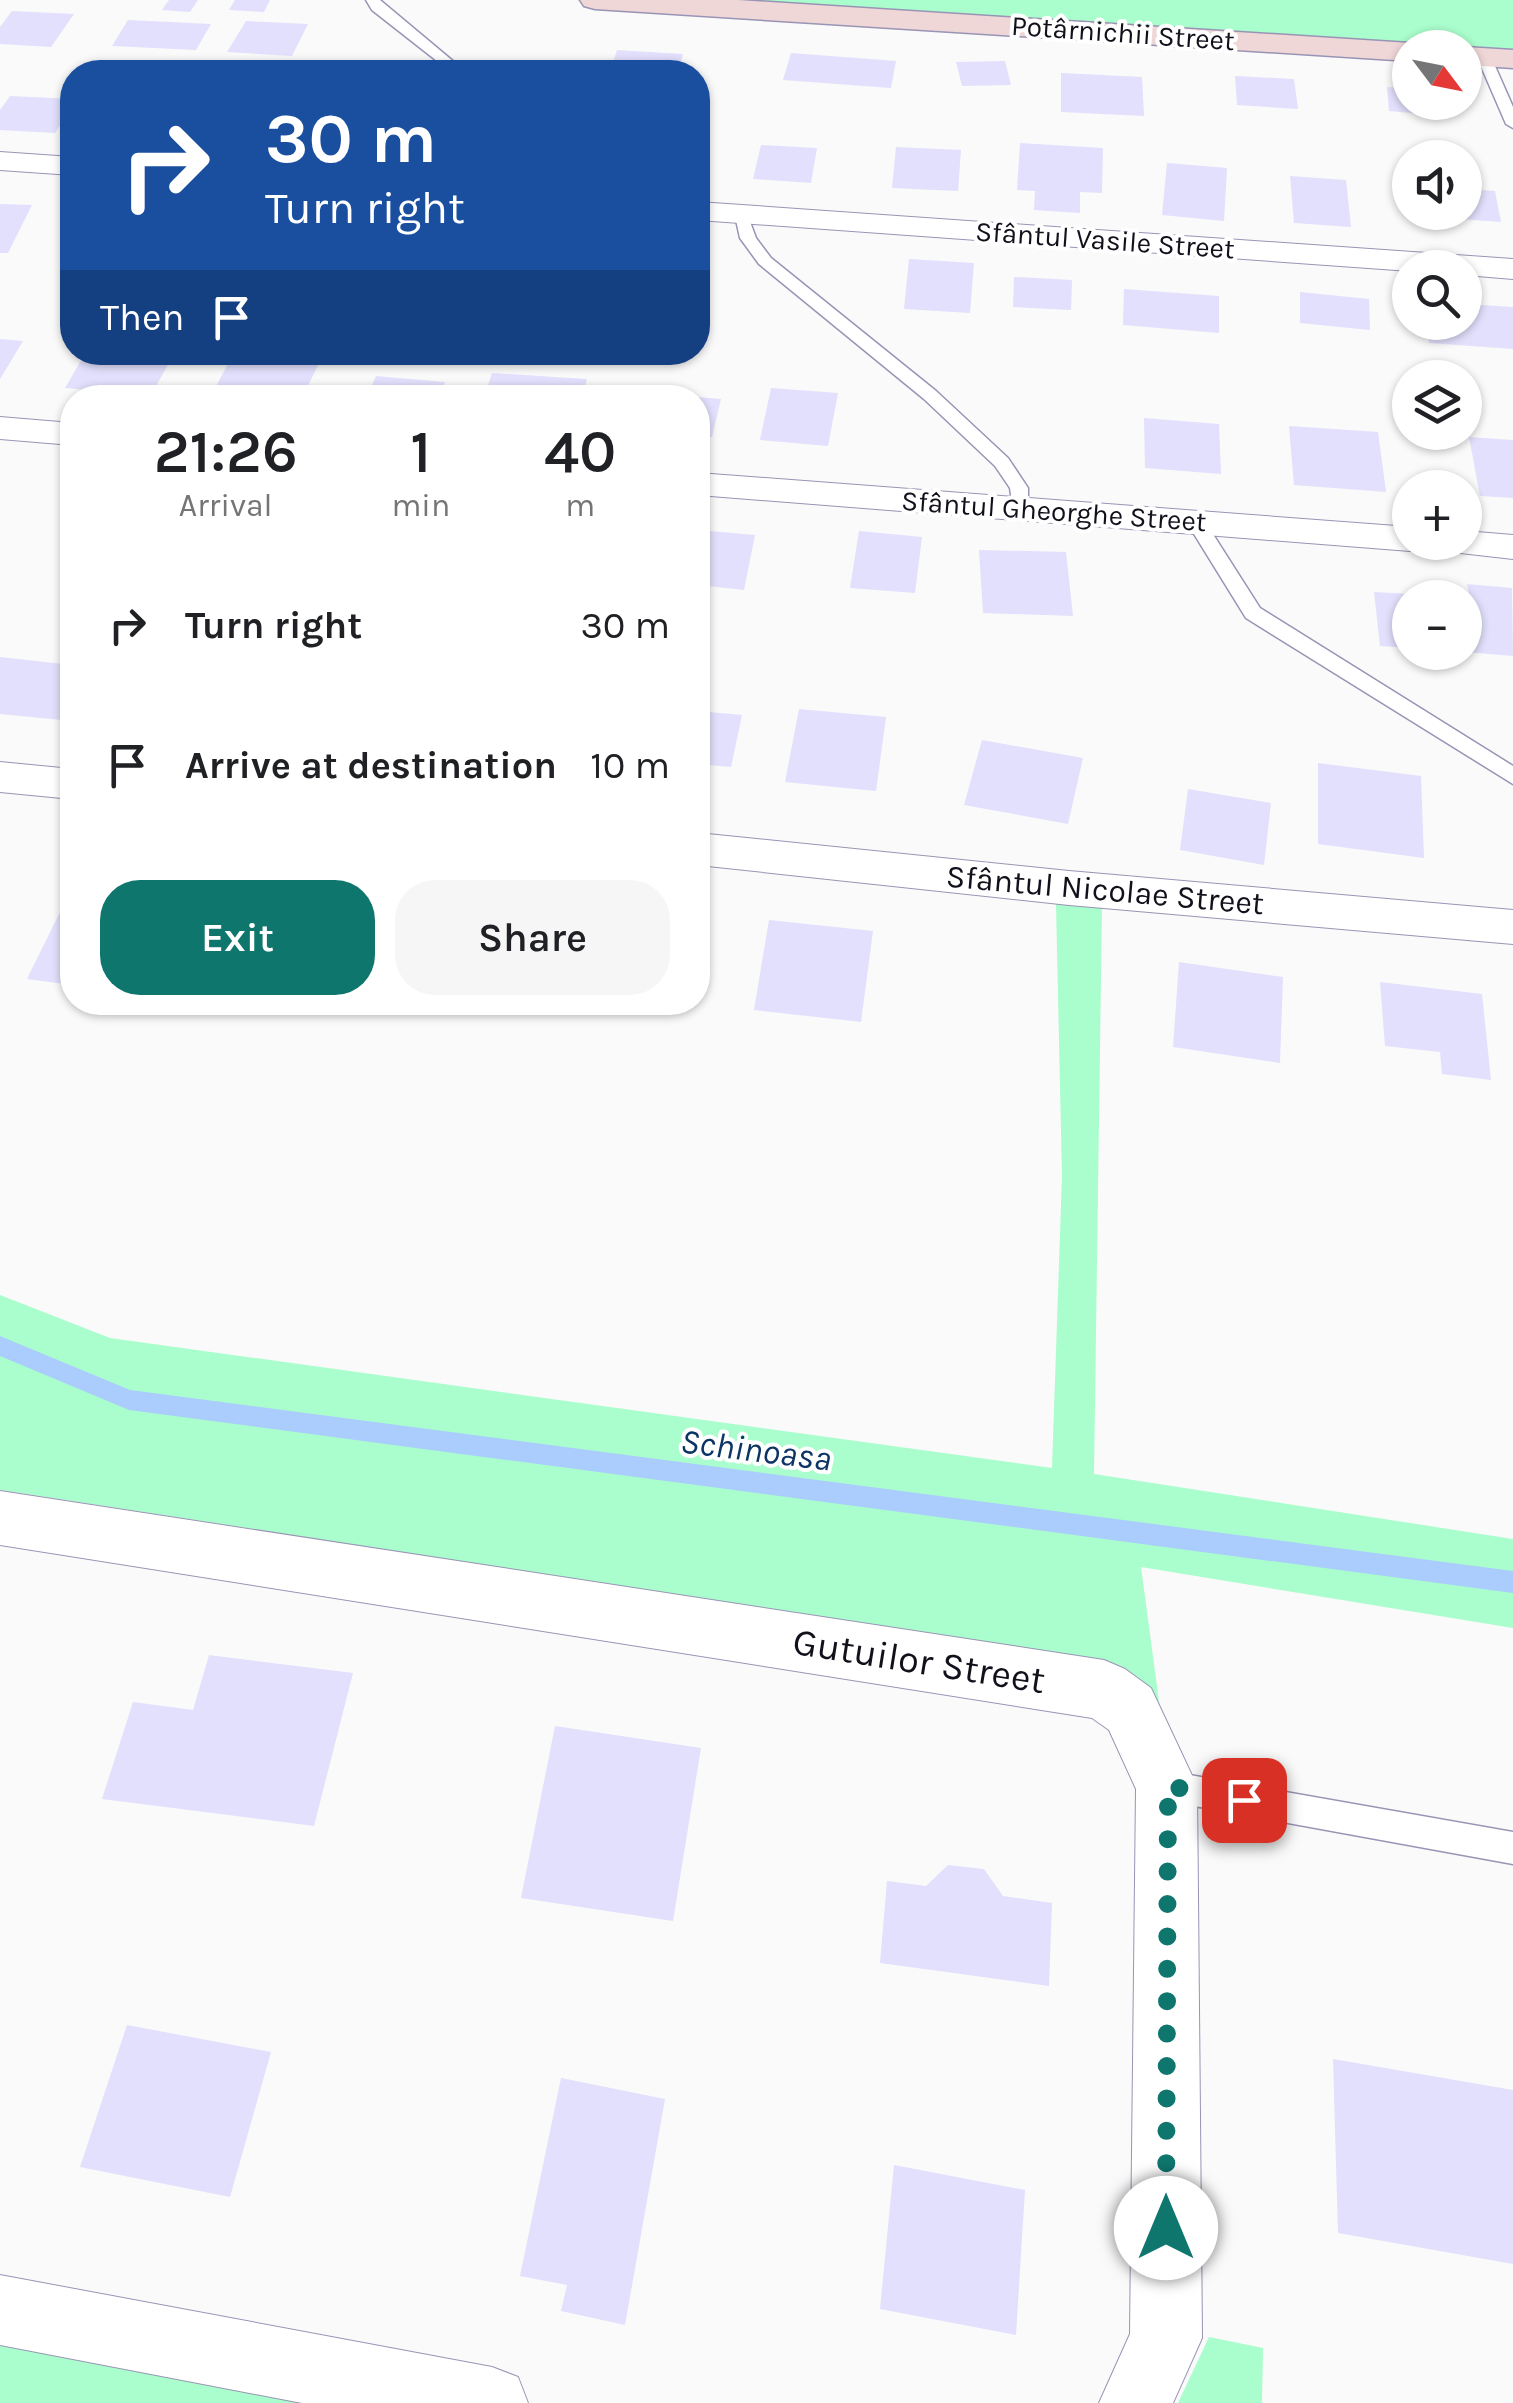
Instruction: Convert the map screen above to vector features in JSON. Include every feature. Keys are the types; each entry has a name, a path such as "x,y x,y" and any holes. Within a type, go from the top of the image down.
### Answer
{"street":[{"name":"Potârnichii Street","path":"596,0 1392,51"},
{"path":"0,161 60,165"},
{"name":"Sfântul Vasile Street","path":"710,211 1513,270"},
{"path":"0,428 60,433"},
{"name":"Sfântul Gheorghe Street","path":"710,485 1392,538"},
{"path":"1482,544 1513,547"},
{"path":"0,777 60,783"},
{"name":"Sfântul Nicolae Street","path":"710,850 1513,927"},
{"name":"Gutuilor Street","path":"0,1518 1104,1690 1130,1709 1168,1786 1166,2338 1135,2403"},
{"path":"0,2310 492,2403"}],"lane":[{"path":"373,0 377,8 443,60"},
{"path":"1488,57 1513,124"},
{"path":"740,214 748,238 765,261 930,395 1002,462 1018,488 1021,511"},
{"path":"1194,521 1252,613 1513,776"},
{"path":"1168,1786 1513,1848"}],"green space":[{"path":"733,0 1513,0 1513,50 1482,48 1482,30 1392,30 1392,42"},
{"path":"1056,904 1102,907 1094,1474 1513,1539 1513,1628 1141,1567 1160,1709 1094,1672 1044,1651 0,1490 0,1295 110,1338 1052,1468 1062,1176"},
{"path":"1209,2337 1263,2348 1262,2403 1178,2403"},
{"path":"0,2344 337,2403 0,2403"}],"building":[{"path":"169,0 198,0 190,12 162,10"},
{"path":"235,0 270,0 264,12 229,10"},
{"path":"12,11 74,14 51,47 0,44 0,27"},
{"path":"128,20 211,24 196,50 112,46"},
{"path":"246,21 308,24 292,56 227,52"},
{"path":"617,50 683,54 681,60 614,60"},
{"path":"791,53 896,61 891,88 783,80"},
{"path":"1005,61 1011,85 962,86 956,62"},
{"path":"1061,73 1142,77 1144,116 1061,112"},
{"path":"1235,76 1294,79 1298,109 1237,105"},
{"path":"1387,87 1392,87 1392,111"},
{"path":"10,96 60,98 60,125 55,133 0,130 0,110"},
{"path":"1020,143 1103,148 1102,193 1080,192 1080,213 1034,210 1035,191 1017,190"},
{"path":"761,145 817,148 811,183 753,179"},
{"path":"896,147 961,150 958,191 892,188"},
{"path":"1167,163 1227,168 1224,221 1162,215"},
{"path":"1290,176 1346,180 1351,227 1294,223"},
{"path":"1482,190 1495,191 1501,222 1482,221"},
{"path":"0,204 32,205 8,253 0,253"},
{"path":"909,259 974,263 970,313 904,309"},
{"path":"1014,277 1072,280 1071,310 1013,307"},
{"path":"1124,289 1219,296 1219,333 1123,325"},
{"path":"1300,292 1369,299 1370,330 1300,323"},
{"path":"1482,305 1513,307 1513,349 1429,340 1482,340"},
{"path":"0,339 23,341 0,379"},
{"path":"78,365 168,365 157,385 67,385"},
{"path":"227,365 318,365 308,385 217,385"},
{"path":"492,373 587,379 585,385 488,385"},
{"path":"376,376 445,382 444,385 372,385"},
{"path":"771,388 838,393 828,446 760,440"},
{"path":"710,398 721,399 712,437"},
{"path":"1144,418 1219,424 1221,474 1145,468"},
{"path":"1289,426 1378,432 1386,492 1294,485"},
{"path":"1482,438 1513,440 1513,498 1482,496 1482,470 1475,470 1471,450 1482,450"},
{"path":"710,531 755,535 744,590 710,586"},
{"path":"859,531 922,537 915,593 850,588"},
{"path":"979,550 1066,552 1073,616 983,613"},
{"path":"1482,585 1512,588 1513,656 1482,653"},
{"path":"1374,592 1392,593 1392,647 1380,646"},
{"path":"0,657 60,664 60,720 0,714"},
{"path":"799,709 886,717 876,791 785,782"},
{"path":"710,712 742,715 731,767 710,765"},
{"path":"982,740 1083,758 1068,824 964,805"},
{"path":"1318,763 1421,776 1424,858 1318,844"},
{"path":"1188,789 1271,803 1264,865 1180,850"},
{"path":"59,914 60,914 60,983 27,979"},
{"path":"769,920 873,931 861,1022 754,1010"},
{"path":"1179,962 1283,977 1280,1063 1173,1047"},
{"path":"1380,982 1482,994 1491,1080 1442,1074 1440,1052 1385,1046"},
{"path":"209,1655 353,1673 314,1826 102,1799 133,1702 193,1710"},
{"path":"555,1726 701,1748 673,1921 521,1898"},
{"path":"948,1865 984,1869 1003,1896 1052,1903 1049,1986 880,1963 887,1881 926,1886"},
{"path":"127,2025 271,2052 230,2197 80,2167"},
{"path":"1333,2059 1513,2090 1513,2264 1338,2233"},
{"path":"561,2078 665,2099 625,2325 561,2311 567,2285 520,2276"},
{"path":"894,2165 1025,2190 1016,2335 880,2309"}],"waterway":[{"name":"Schinoasa","path":"0,1346 129,1400 1513,1582"}],"route":[{"path":"1166,2228 1168,1786 1244,1800"}]}
